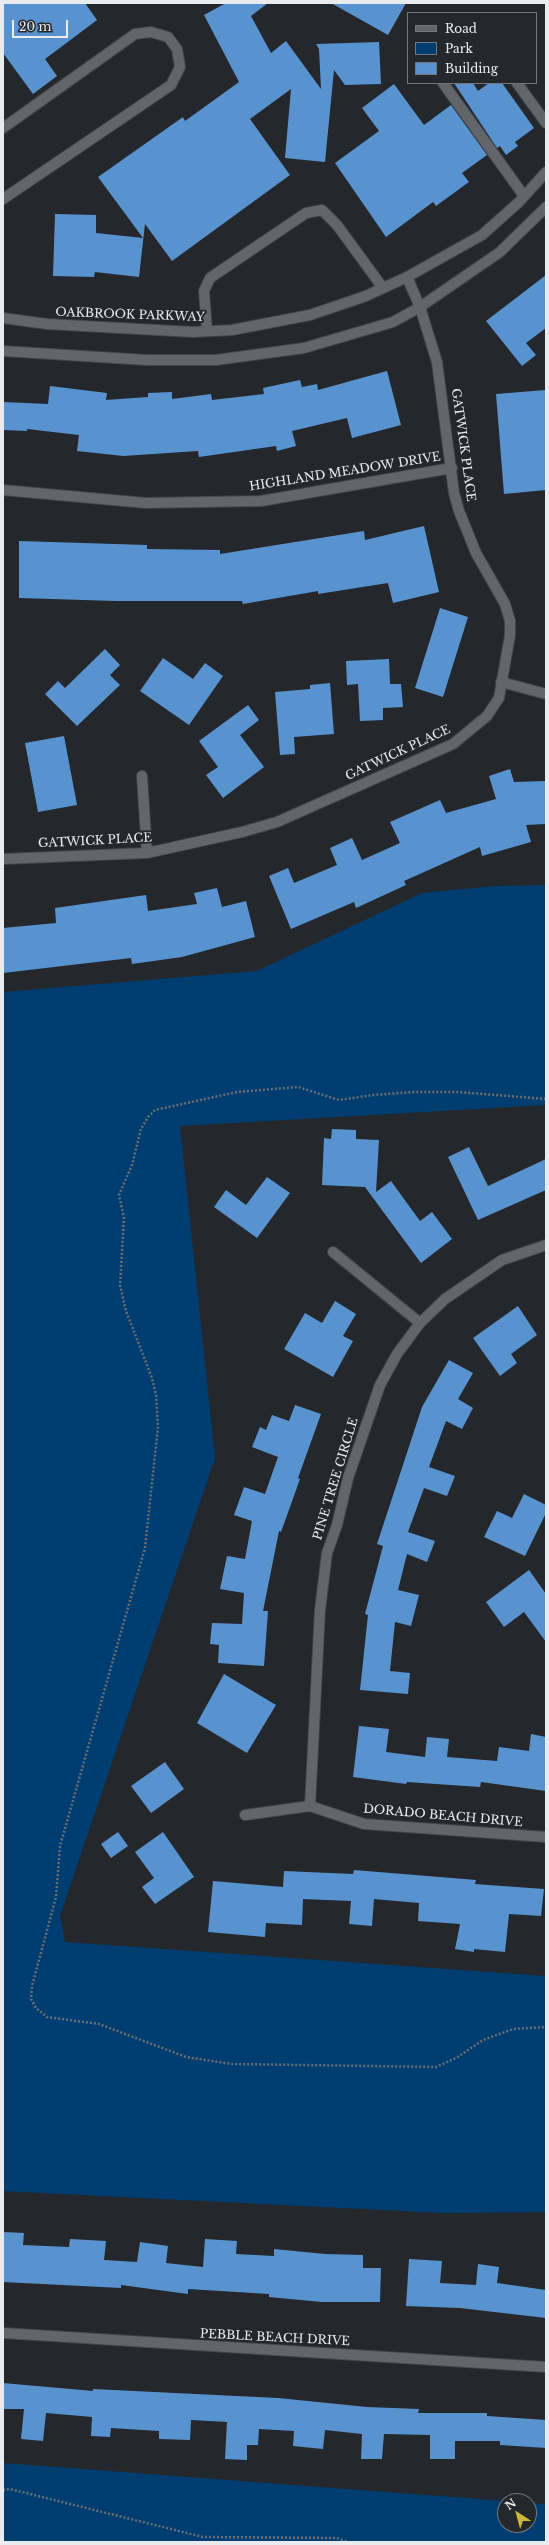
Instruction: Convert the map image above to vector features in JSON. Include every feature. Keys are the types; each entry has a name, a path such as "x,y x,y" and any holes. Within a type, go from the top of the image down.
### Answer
{"street":[{"path":"3,128 135,34 151,32 168,37 177,49 180,66 171,85 3,199"},
{"path":"444,84 524,196"},
{"path":"518,84 546,123"},
{"name":"OAKBROOK PARKWAY","path":"3,318 47,324 207,331 232,330 310,315 383,288 407,277 482,234 524,196 546,172"},
{"path":"3,351 147,360 216,360 304,348 392,322 420,307 500,252 546,207"},
{"path":"207,331 204,290 210,278 306,213 322,210 337,225 383,288"},
{"name":"GATWICK PLACE","path":"3,859 147,853 242,832 277,822 452,744 487,716 499,698 510,635 510,621 505,604 466,532 454,493 452,468 442,408 441,380 420,307 407,277"},
{"name":"HIGHLAND MEADOW DRIVE","path":"3,490 153,503 261,501 452,468"},
{"path":"501,682 546,694"},
{"path":"142,776 147,853"},
{"name":"PINE TREE CIRCLE","path":"310,1806 320,1610 327,1553 337,1525 348,1478 380,1385 397,1354 420,1323 445,1299 502,1260 546,1245"},
{"path":"333,1252 420,1323"},
{"name":"DORADO BEACH DRIVE","path":"245,1815 310,1806 364,1824 546,1837"},
{"name":"PEBBLE BEACH DRIVE","path":"3,2334 546,2367"}],"path":[{"path":"546,1099 458,1092 413,1092 373,1094 339,1100 298,1086 237,1092 156,1110 148,1117 141,1129 132,1165 119,1195 124,1218 120,1285 126,1310 152,1378 156,1394 158,1427 145,1548 60,1846 56,1897 32,1986 31,1999 36,2008 47,2017 99,2024 186,2057 232,2064 436,2067 456,2058 483,2040 505,2032 546,2027"},
{"path":"3,2490 10,2489 203,2537 337,2538 348,2542"}],"green space":[{"path":"546,885 546,1105 180,1126 215,1458 60,1916 65,1942 546,1976 546,2212 444,2213 3,2191 3,992 257,971 422,893 495,886"},
{"path":"3,2463 497,2500 497,2533 537,2533 537,2503 546,2504 546,2542 3,2542"}],"building":[{"path":"3,3 85,3 97,20 45,59 57,76 33,94 3,53"},
{"path":"226,3 268,3 251,16 271,53 286,41 321,89 319,49 316,44 379,42 381,84 345,85 334,70 325,162 285,158 291,89 250,119 290,175 172,261 145,224 139,277 95,272 94,277 53,276 55,214 96,215 96,233 143,238 98,177 183,117 185,121 239,82 204,15"},
{"path":"331,3 406,3 388,35"},
{"path":"394,84 424,125 451,105 487,155 462,173 469,182 436,206 433,202 386,237 335,163 379,131 362,108"},
{"path":"455,84 474,84 478,91 488,84 503,84 534,128 515,142 518,146 506,155 500,146 497,148"},
{"path":"546,275 546,328 526,343 536,355 522,366 486,321"},
{"path":"387,371 401,425 352,438 347,418 292,431 296,446 277,451 276,446 199,457 198,451 123,456 77,451 79,435 27,429 27,431 3,430 3,402 48,404 50,386 107,393 106,400 148,397 148,393 172,392 172,399 211,394 212,400 264,394 263,388 300,380 302,387 317,384 318,390"},
{"path":"546,390 546,490 504,494 496,394"},
{"path":"424,526 439,592 393,603 388,583 318,594 318,591 243,604 242,601 116,601 19,598 19,541 147,545 147,549 220,550 220,554 364,531 365,540"},
{"path":"440,608 468,617 443,697 415,688"},
{"path":"105,649 120,665 110,675 120,685 77,726 45,694 58,681 65,688"},
{"path":"163,658 193,679 205,663 223,676 189,725 140,691"},
{"path":"389,659 390,684 401,684 403,707 383,708 383,720 360,721 358,684 347,685 346,661"},
{"path":"330,683 334,734 294,737 295,754 280,755 275,692 310,689 310,685"},
{"path":"248,705 259,720 240,735 264,767 223,798 206,775 218,767 199,741"},
{"path":"64,736 77,805 38,812 25,743"},
{"path":"510,769 514,782 546,781 546,824 526,825 531,842 482,856 480,847 404,881 406,885 356,908 354,902 291,929 269,876 288,868 294,883 337,865 330,848 352,838 362,860 400,843 390,822 440,800 446,813 496,799 489,776"},
{"path":"217,888 222,907 246,901 255,937 182,957 132,964 131,958 3,973 3,928 56,923 55,908 146,895 148,911 197,904 194,893"},
{"path":"332,1129 356,1130 356,1139 379,1140 376,1192 391,1181 420,1221 432,1212 452,1239 421,1263 365,1187 322,1185 324,1138 331,1139"},
{"path":"469,1147 488,1186 546,1159 546,1190 478,1220 448,1157"},
{"path":"267,1177 290,1193 257,1238 214,1207 226,1190 246,1205"},
{"path":"335,1301 356,1314 343,1336 353,1341 333,1377 284,1349 305,1313 322,1323"},
{"path":"518,1306 537,1335 511,1354 517,1363 500,1376 473,1338"},
{"path":"449,1360 473,1373 458,1399 473,1408 462,1429 446,1421 429,1467 455,1476 447,1496 424,1488 408,1532 435,1541 427,1562 407,1554 398,1590 419,1595 411,1626 395,1622 390,1671 410,1673 408,1694 360,1690 368,1615 365,1614 383,1546 377,1544 422,1407"},
{"path":"295,1405 321,1414 298,1478 300,1479 281,1532 279,1531 263,1611 268,1611 264,1666 218,1663 219,1645 210,1644 212,1623 242,1624 244,1593 220,1589 227,1556 245,1559 252,1521 234,1515 244,1487 265,1494 278,1457 252,1447 260,1427 266,1430 272,1415 289,1421"},
{"path":"524,1494 546,1505 546,1513 525,1556 484,1537 497,1511 512,1518"},
{"path":"529,1570 546,1594 546,1642 524,1612 504,1627 486,1602"},
{"path":"224,1674 276,1705 247,1753 197,1723"},
{"path":"359,1726 389,1729 386,1752 425,1757 427,1737 449,1739 447,1757 497,1761 499,1747 529,1751 531,1734 546,1737 546,1791 481,1782 480,1787 407,1782 406,1784 353,1777"},
{"path":"165,1762 184,1789 151,1813 131,1786"},
{"path":"118,1832 128,1846 111,1858 101,1844"},
{"path":"163,1832 194,1877 155,1904 142,1887 154,1878 135,1852"},
{"path":"354,1870 476,1880 475,1884 544,1889 541,1916 509,1914 505,1952 474,1949 474,1952 455,1949 460,1924 418,1921 419,1903 374,1899 372,1926 349,1924 351,1901 303,1899 302,1925 266,1923 265,1937 208,1932 213,1881 283,1887 284,1871 353,1874"},
{"path":"3,2232 24,2233 23,2245 69,2247 70,2239 106,2241 104,2260 137,2262 140,2242 168,2246 166,2263 203,2267 205,2239 237,2241 236,2254 274,2256 274,2249 325,2254 363,2255 363,2268 381,2268 380,2302 322,2302 269,2297 269,2294 188,2289 188,2294 121,2285 121,2288 3,2282"},
{"path":"409,2259 442,2261 440,2283 476,2285 478,2264 499,2267 497,2283 546,2290 546,2318 460,2308 406,2306"},
{"path":"3,2383 93,2391 93,2389 278,2398 367,2407 419,2409 418,2413 487,2413 487,2416 546,2420 546,2448 500,2445 500,2441 455,2441 455,2459 430,2459 430,2435 384,2434 382,2459 361,2459 362,2434 325,2430 323,2449 293,2446 294,2431 259,2429 258,2445 247,2445 247,2460 225,2459 227,2422 191,2420 190,2440 159,2439 159,2431 111,2428 110,2437 91,2436 92,2417 46,2413 43,2441 21,2439 24,2409 3,2409"}]}
